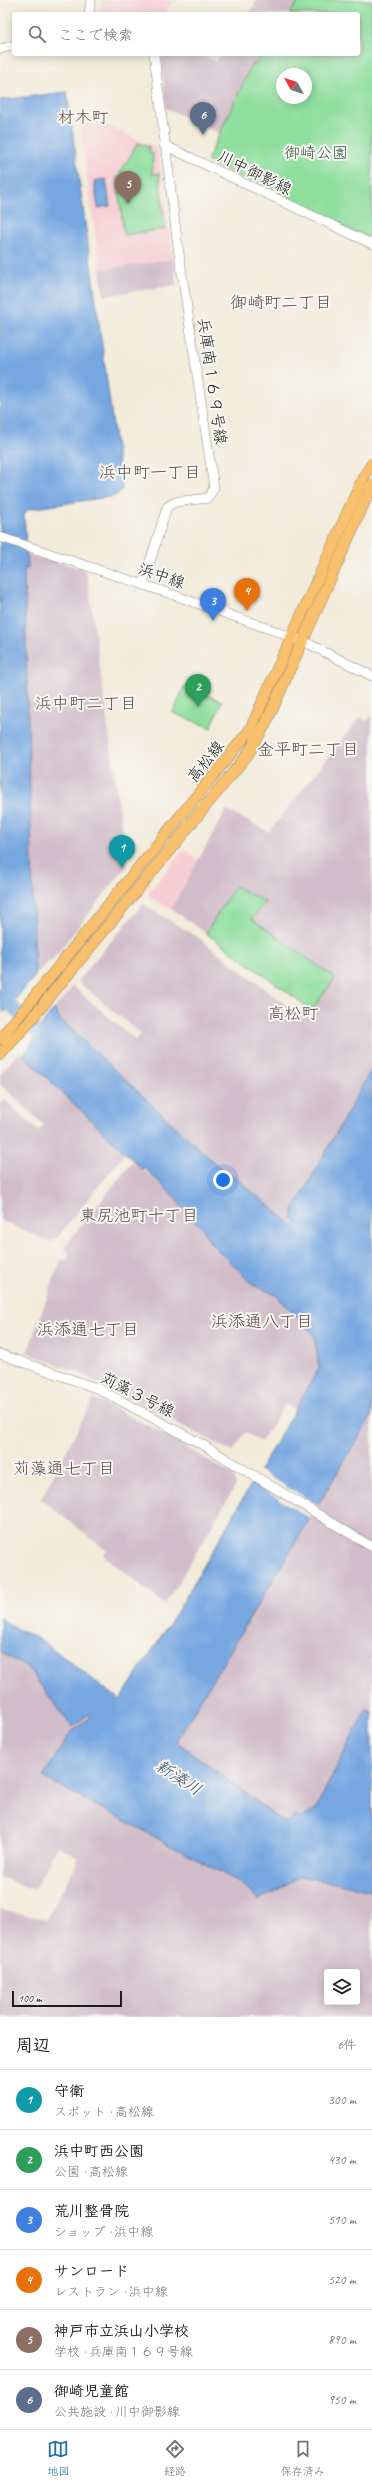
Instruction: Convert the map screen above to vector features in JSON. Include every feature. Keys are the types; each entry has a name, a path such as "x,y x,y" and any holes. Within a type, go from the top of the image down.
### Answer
{"main road":[{"name":"高松線","path":"0,1054 21,1024 43,997 248,754 266,723 354,496 372,464"},
{"name":"高松線","path":"298,639 372,485"},
{"name":"高松線","path":"0,1039 21,1024"}],"street":[{"path":"89,12 91,0"},
{"path":"0,49 12,46"},
{"path":"154,56 164,145"},
{"name":"川中御影線","path":"164,145 372,244"},
{"name":"兵庫南１６９号線","path":"142,584 167,507 175,502 208,498 214,488 164,145"},
{"name":"浜中線","path":"0,537 33,550 142,584 298,639 370,674"},
{"name":"苅藻３号線","path":"0,1354 99,1390 199,1443 372,1547"}],"shaded area":[{"path":"101,0 174,0 165,12 100,11"},
{"path":"257,0 299,0 291,12 249,12"},
{"path":"161,56 205,56 216,62 220,56 262,56 255,66 252,64 220,134 166,108"},
{"path":"78,111 158,149 173,259 100,270"},
{"path":"173,259 177,285 104,296 100,270"},
{"path":"27,554 81,568 87,573 127,866 51,961 49,960 35,976 24,569 28,568"},
{"path":"372,715 372,1068 293,1211 297,1223 293,1226 234,1176 221,1169 60,1019 54,1009 73,986 135,1040 141,1034 77,981 143,904 196,936 295,1012 309,1016 335,978 252,919 264,901 235,886 206,933 171,909 226,810 269,832 360,717 367,721"},
{"path":"184,849 198,860 171,909 149,897 149,892"},
{"path":"21,1050 23,1055 125,1153 57,1238 51,1242 0,1220 0,1105 4,1099 38,1131 44,1125 0,1084 0,1074"},
{"path":"133,1161 179,1200 177,1202 204,1230 209,1241 253,1285 275,1294 314,1335 319,1368 294,1409 285,1404 261,1442 245,1432 233,1452 82,1374 27,1353 61,1259 66,1260 69,1254 64,1247"},
{"path":"94,1398 164,1434 233,1475 236,1485 165,1605 103,1555 107,1551 41,1499"},
{"path":"372,1415 372,1712 366,1709 315,1810 304,1817 293,1817 290,1823 282,1821 176,1741"},
{"path":"0,1652 28,1668 72,1727 89,1714 91,1718 70,1733 43,1777 239,1882 259,1900 301,1876 372,1891 372,2017 0,2017 0,1909 47,1919 79,1858 57,1846 34,1890 0,1877"}],"green space":[{"name":"御崎公園","path":"299,0 372,0 372,240 207,161 252,64 255,65 262,56 360,56 360,12 291,12"},
{"path":"138,143 149,147 149,152 153,153 152,174 159,173 165,229 124,235 117,178"},
{"path":"184,686 222,701 211,728 173,713"},
{"path":"235,886 265,902 252,919 335,978 312,1010 206,933"}],"water":[{"path":"67,92 122,490 115,496 29,509 24,514 28,569 24,569 35,976 4,1013 0,1000 0,100"},
{"path":"106,179 110,206 98,208 94,181"},
{"name":"新湊川","path":"54,1009 60,1019 221,1169 234,1176 293,1226 297,1223 292,1218 293,1211 372,1068 372,1415 176,1741 282,1821 290,1823 293,1817 304,1817 315,1810 366,1709 372,1712 372,1891 301,1876 259,1900 239,1882 43,1777 70,1733 91,1717 89,1714 72,1727 28,1668 0,1652 0,1617 13,1627 41,1640 120,1700 177,1612 319,1368 314,1335 275,1294 253,1285 209,1241 204,1230 177,1202 178,1200 144,1168 142,1169 23,1055 34,1040 33,1035"}],"pier":[{"path":"258,1470 318,1505 310,1518 251,1482"}],"waterway":[{"path":"0,994 47,1043"}],"place":[{"name":"御崎児童館","path":"203,135"},
{"name":"神戸市立浜山小学校","path":"128,204"},
{"name":"サンロード","path":"247,611"},
{"name":"荒川整骨院","path":"213,621"},
{"name":"浜中町西公園","path":"198,707"},
{"name":"守衛","path":"122,868"}],"district":[{"name":"材木町","path":"83,117"},
{"name":"御崎町二丁目","path":"281,302"},
{"name":"浜中町一丁目","path":"150,472"},
{"name":"浜中町二丁目","path":"86,703"},
{"name":"金平町二丁目","path":"308,749"},
{"name":"高松町","path":"293,1013"},
{"name":"東尻池町十丁目","path":"139,1215"},
{"name":"浜添通八丁目","path":"262,1321"},
{"name":"浜添通七丁目","path":"88,1329"},
{"name":"苅藻通七丁目","path":"64,1468"}]}
